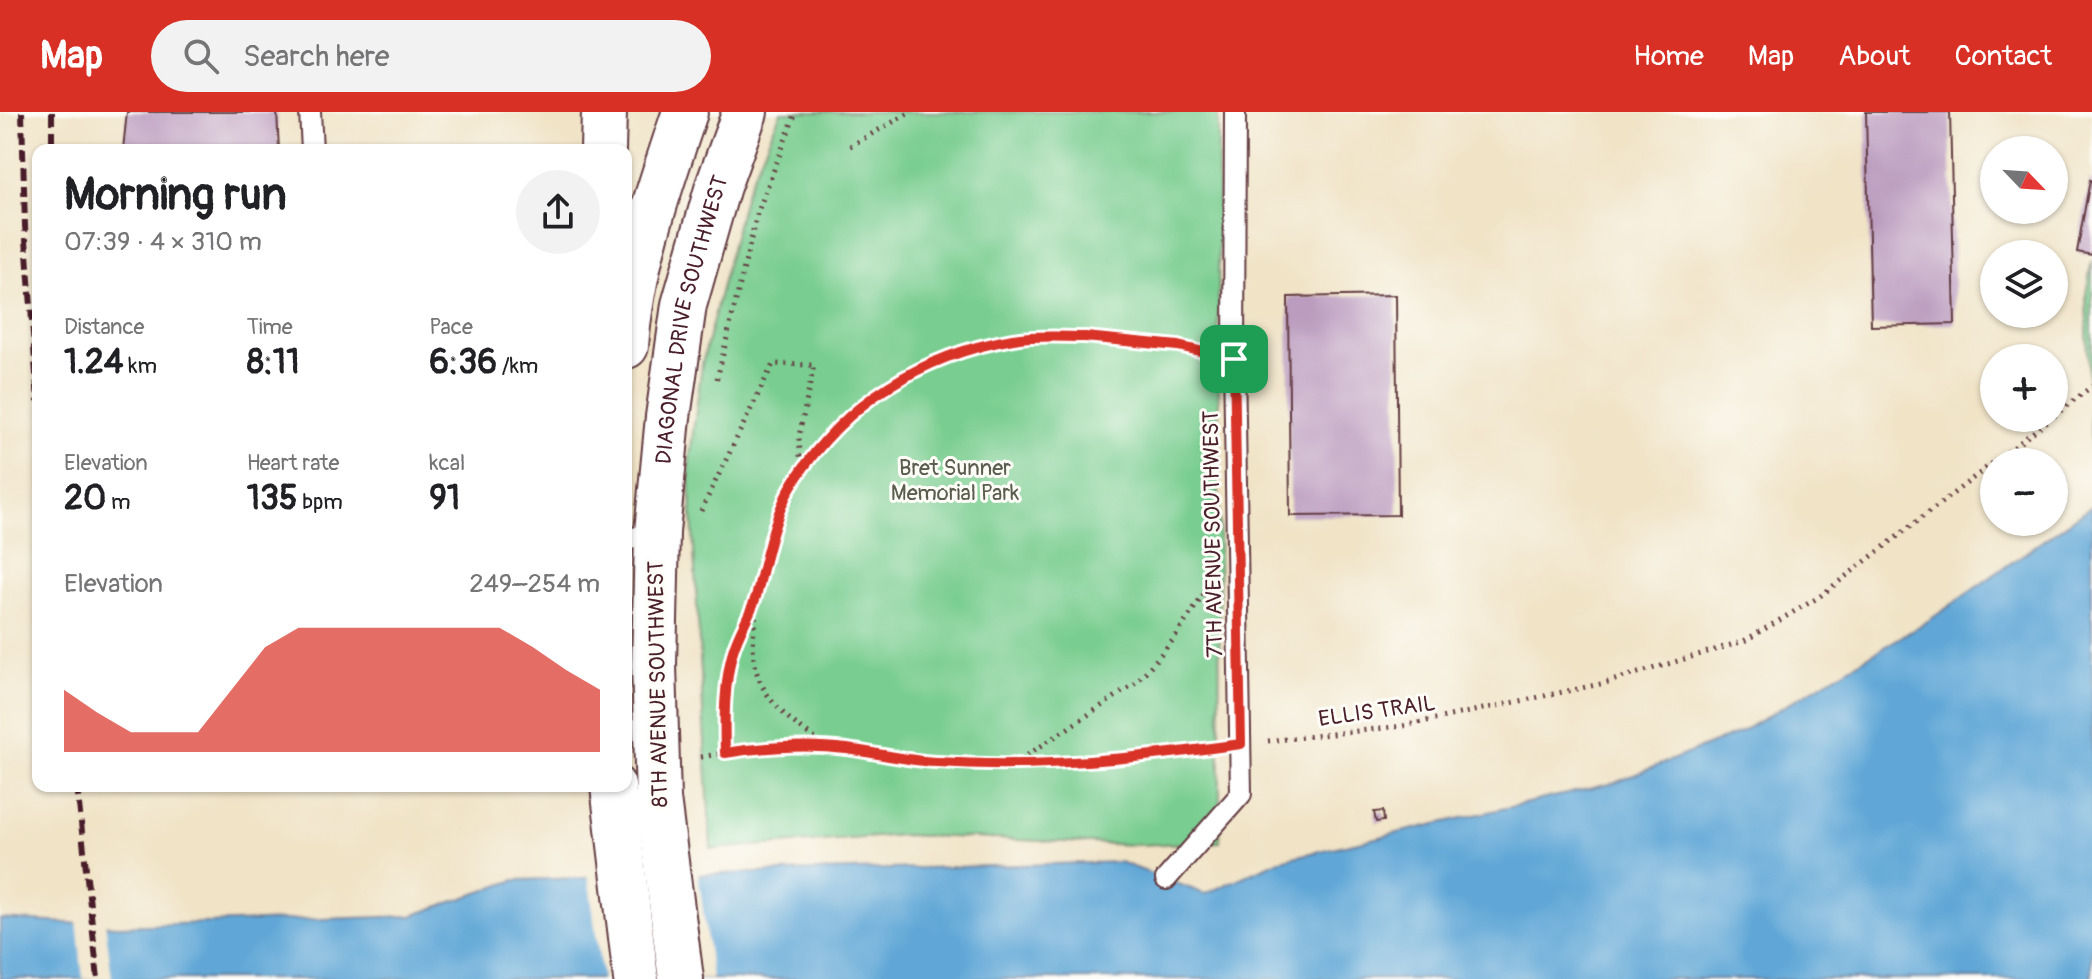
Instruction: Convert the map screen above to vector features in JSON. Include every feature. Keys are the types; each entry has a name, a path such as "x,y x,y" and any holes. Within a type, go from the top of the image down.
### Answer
{"main road":[{"path":"603,144 604,112"},
{"path":"632,290 653,207 685,112"},
{"name":"DIAGONAL DRIVE SOUTHWEST","path":"641,536 668,417 684,305 718,186 745,112"},
{"name":"8TH AVENUE SOUTHWEST","path":"641,536 654,665 658,799 681,979"},
{"name":"8TH AVENUE SOUTHWEST","path":"614,792 636,979"}],"lane":[{"path":"310,112 312,144"},
{"name":"7TH AVENUE SOUTHWEST","path":"1166,879 1241,794 1234,359 1235,112"}],"path":[{"path":"715,388 757,214 796,112"},
{"path":"850,146 911,112"},
{"path":"829,749 785,716 760,681 752,640 761,566 795,480 838,427 885,385 957,352 1015,339 1085,337 1178,346 1234,359"},
{"path":"698,517 773,364 814,365 799,436 801,474"},
{"name":"ELLIS TRAIL","path":"2068,405 2092,386"},
{"name":"ELLIS TRAIL","path":"2012,448 2033,432"},
{"name":"ELLIS TRAIL","path":"701,757 760,747 829,749 935,762 1014,764 1146,757 1403,726 1605,683 1744,641 1819,597 1980,473"},
{"path":"1014,764 1136,683 1173,640 1237,548"},
{"path":"725,753 724,700 733,649 758,591"}],"green space":[{"name":"Bret Sunner Memorial Park","path":"781,112 1218,112 1220,842 1135,845 903,835 711,849 689,464 702,364 745,193"},
{"path":"2092,260 2092,490 2086,294"}],"water":[{"path":"2092,506 2092,979 0,979 0,919 118,926 411,916 515,880 1120,862 1205,894 1280,860 1614,783 1739,733 1931,619 2049,536 2068,536 2068,523"}],"pier":[{"path":"698,872 712,979 602,979 588,874"},
{"path":"77,920 105,921 112,979 83,979"}],"building":[{"path":"127,112 277,112 279,144 124,144"},
{"path":"1866,112 1950,112 1955,324 1871,326"},
{"path":"2092,181 2092,255 2077,252"},
{"path":"1396,295 1398,515 1290,516 1288,297"},
{"path":"1383,811 1384,821 1376,822 1374,812"}],"railway":[{"path":"22,112 25,226 32,320"},
{"path":"52,112 52,144"},
{"path":"78,792 98,979"}],"route":[{"path":"1085,337 1178,346 1234,359 1241,744 1146,757 1043,765 935,762 843,749 760,747 725,753 724,700 733,649 758,591 761,566 795,480 838,427 885,385 957,352 1015,339 1085,337"}]}
